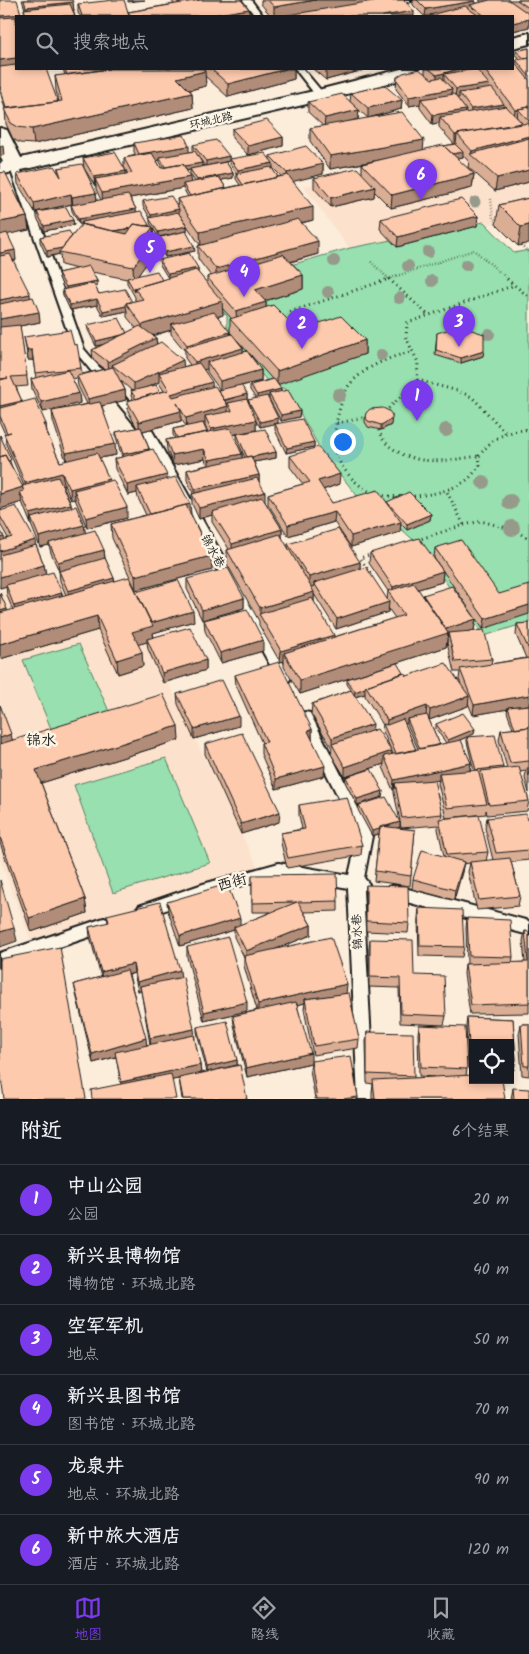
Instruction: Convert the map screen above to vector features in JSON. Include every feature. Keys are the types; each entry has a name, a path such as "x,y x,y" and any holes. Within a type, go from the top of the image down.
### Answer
{"street":[{"path":"514,43 529,38"},
{"name":"环城北路","path":"7,167 320,95 417,70"},
{"path":"0,134 7,167"}],"lane":[{"path":"247,0 258,15"},
{"path":"384,5 412,0"},
{"path":"301,70 320,95"},
{"name":"锦水巷","path":"7,167 79,350 144,427 292,692"},
{"name":"锦水巷","path":"301,709 365,836 355,883 366,1099"},
{"name":"西街","path":"0,960 203,890 279,869 355,883 529,928"}],"path":[{"path":"491,199 494,218 499,224"},
{"path":"517,242 529,253"},
{"path":"290,312 474,250 529,297"},
{"path":"372,262 428,315"},
{"path":"480,456 421,461 391,449 382,441 378,432 379,417 417,380 418,361 411,352 404,332 407,323 515,285"},
{"path":"411,352 398,354 356,378 347,388 337,423 334,450 354,483 364,491 384,496 417,495 446,490 468,479 480,465 480,456 491,440 500,434 529,429"},
{"path":"417,380 458,391 472,397 506,433"},
{"path":"337,423 371,417"},
{"path":"446,490 464,524"},
{"path":"411,542 464,524 481,521 514,530 529,539"},
{"path":"362,577 371,574 360,558 377,553"}],"shaded area":[{"path":"529,144 529,214 358,260 303,186"},
{"path":"104,562 123,590 261,874 34,949 0,859 0,593"}],"green space":[{"path":"484,222 514,253 529,250 529,622 484,636 420,546 377,507 359,498 322,452 287,390 268,382 227,333 227,316 203,290 350,248"},
{"path":"79,644 112,718 54,736 23,660"},
{"path":"166,758 210,863 113,893 74,785"}],"building":[{"path":"0,0 17,0 21,14 0,16"},
{"path":"24,0 72,0 73,2 26,7"},
{"path":"124,0 129,15 82,15 78,4"},
{"path":"200,0 241,0 249,9 212,15 130,15 128,12"},
{"path":"268,0 316,0 274,7"},
{"path":"379,0 404,0 414,11 388,15 288,15"},
{"path":"417,0 475,0 475,1 426,9"},
{"path":"490,0 509,0 529,14 529,19 514,23 514,15 484,15 470,5"},
{"path":"517,0 529,0 529,8"},
{"path":"70,4 75,15 26,15 24,9"},
{"path":"465,6 478,15 430,15"},
{"path":"15,17 15,58 0,60 0,18"},
{"path":"529,48 529,58 525,59 516,51"},
{"path":"529,58 529,76 516,60"},
{"path":"514,61 529,80 529,107 515,110 485,70 514,70"},
{"path":"15,65 15,70 46,70 58,102 6,108 0,86 0,67"},
{"path":"65,70 102,70 67,75"},
{"path":"101,70 205,71 177,78 192,93 32,129 18,127 11,123 4,109 62,101 55,76"},
{"path":"212,70 282,70 228,84"},
{"path":"420,70 432,79 441,77 452,89 409,97 397,80 397,77 403,73"},
{"path":"430,70 454,70 437,75"},
{"path":"477,70 489,84 456,89 444,74"},
{"path":"384,85 402,100 368,108 351,93"},
{"path":"492,88 504,104 471,109 459,93"},
{"path":"342,94 359,110 325,118 308,102"},
{"path":"454,94 466,110 433,115 421,99"},
{"path":"506,106 522,123 455,135 440,117"},
{"path":"529,107 529,121 518,109"},
{"path":"402,112 424,140 330,156 310,128"},
{"path":"267,120 283,137 248,146 232,129"},
{"path":"529,123 529,136 472,151 457,134"},
{"path":"184,135 189,146 139,154 134,143"},
{"path":"529,138 529,170 497,178 470,154"},
{"path":"216,140 229,156 206,161 193,145"},
{"path":"455,144 463,152 452,154 444,146"},
{"path":"443,145 474,174 392,195 362,164"},
{"path":"306,146 323,164 287,173 270,156"},
{"path":"195,151 202,163 165,167 160,157"},
{"path":"115,152 126,171 94,177 83,158"},
{"path":"152,153 161,168 183,164 190,177 102,193 95,179 132,173 124,158"},
{"path":"265,153 273,163 238,170 230,159"},
{"path":"226,162 233,173 197,180 190,169"},
{"path":"82,164 96,193 72,197 71,194 34,203 17,174 54,166 61,177 58,168"},
{"path":"271,167 278,177 243,185 236,174"},
{"path":"357,168 375,187 331,198 314,178"},
{"path":"5,172 27,217 0,222 0,173"},
{"path":"288,175 313,207 200,232 177,199"},
{"path":"219,177 226,188 190,196 183,184"},
{"path":"128,195 136,209 78,219 71,205"},
{"path":"171,196 179,209 151,215 143,201"},
{"path":"529,198 529,225 521,227 499,205"},
{"path":"461,199 478,216 398,237 381,219"},
{"path":"66,207 73,220 44,226 37,212"},
{"path":"141,211 149,225 134,224 131,228 114,231 83,225 82,222"},
{"path":"178,212 187,226 158,232 149,218"},
{"path":"298,219 318,241 216,269 198,246"},
{"path":"82,224 127,234 134,224 153,227 145,238 153,240 133,267 59,252"},
{"path":"69,231 72,236 62,248 47,251 40,237"},
{"path":"186,231 194,246 165,252 157,238"},
{"path":"7,233 15,250 0,253 0,235"},
{"path":"189,253 198,268 168,274 159,260"},
{"path":"10,254 30,294 0,300 0,256"},
{"path":"283,254 303,275 255,290 266,302 236,311 207,277"},
{"path":"89,266 97,281 66,287 58,273"},
{"path":"196,270 222,301 142,325 126,303 143,299 134,288"},
{"path":"157,271 162,280 134,288 135,292 127,278"},
{"path":"93,283 99,294 125,289 132,302 126,303 126,306 103,311 97,299 70,305 62,290"},
{"path":"33,297 39,312 0,319 0,304"},
{"path":"273,305 298,330 341,316 365,340 277,371 230,319"},
{"path":"214,312 230,332 187,345 171,324"},
{"path":"119,318 127,333 96,341 87,325"},
{"path":"20,325 27,376 11,377 22,401 0,406 0,380 8,378 0,379 0,327"},
{"path":"140,326 156,338 108,362 92,350"},
{"path":"460,326 484,334 484,351 461,358 436,350 437,333"},
{"path":"70,330 74,345 77,344 81,368 35,373 32,350 27,350 24,337"},
{"path":"232,334 243,348 195,362 184,348"},
{"path":"161,342 183,360 134,383 112,365"},
{"path":"247,351 261,370 220,381 207,362"},
{"path":"199,363 212,382 171,394 173,397 215,386 228,406 186,418 177,403 181,411 139,422 127,401 169,390 159,373"},
{"path":"113,367 125,390 88,399 77,376"},
{"path":"68,370 79,393 41,402 31,379"},
{"path":"274,379 281,389 257,395 250,385"},
{"path":"156,385 160,392 136,399 131,391"},
{"path":"241,385 247,394 224,400 218,390"},
{"path":"288,390 300,411 281,415 269,394"},
{"path":"267,396 278,418 260,422 248,400"},
{"path":"35,399 46,424 43,424 60,462 97,453 109,479 70,489 62,473 25,483 4,434 11,432 7,433 0,416 0,408"},
{"path":"247,399 256,420 211,429 205,416 232,411 228,403"},
{"path":"100,402 115,444 66,453 52,411"},
{"path":"383,408 389,411 392,419 381,425 368,421 365,417 370,409"},
{"path":"302,419 314,442 287,448 275,424"},
{"path":"203,423 207,432 177,438 173,429"},
{"path":"141,427 149,449 123,454 116,432"},
{"path":"230,428 242,454 209,460 204,449 172,455 166,440"},
{"path":"265,429 276,452 247,457 237,434"},
{"path":"0,435 11,460 8,461 5,455 0,457"},
{"path":"318,447 340,474 318,481 332,503 378,490 401,522 351,536 335,512 288,525 268,494 310,482 290,456"},
{"path":"153,449 167,475 127,485 114,459"},
{"path":"5,455 23,487 0,494 0,457"},
{"path":"251,456 259,475 195,489 187,470"},
{"path":"58,477 71,504 30,514 20,492 24,491 22,486"},
{"path":"176,477 190,504 150,514 137,487"},
{"path":"257,478 265,492 199,508 192,494"},
{"path":"113,480 127,507 86,518 74,490"},
{"path":"409,492 431,514 407,524 387,502"},
{"path":"262,497 282,529 232,544 212,512"},
{"path":"186,505 211,556 135,576 111,524"},
{"path":"16,506 35,540 0,551 0,541 12,537 0,516 0,511"},
{"path":"76,506 84,525 39,537 31,518"},
{"path":"0,529 4,537 0,538"},
{"path":"338,529 360,562 309,577 288,544"},
{"path":"95,530 104,550 58,562 49,543"},
{"path":"280,534 314,592 260,608 227,550"},
{"path":"419,538 443,571 393,587 370,553"},
{"path":"461,540 499,594 529,585 529,605 485,619 435,548"},
{"path":"36,545 44,565 0,577 0,555"},
{"path":"105,558 114,578 68,591 59,571"},
{"path":"366,567 389,602 337,619 314,583"},
{"path":"228,568 244,598 202,610 187,579"},
{"path":"53,572 62,593 14,606 6,585"},
{"path":"129,577 153,626 132,632 142,652 117,660 97,616 0,644 0,613"},
{"path":"178,580 193,611 151,623 136,592"},
{"path":"414,583 448,633 300,680 284,653 404,615 388,591"},
{"path":"452,586 476,619 446,629 423,595"},
{"path":"0,593 7,609 0,611"},
{"path":"312,598 334,635 281,651 259,614"},
{"path":"247,609 263,640 220,653 204,620"},
{"path":"529,623 529,650 517,624"},
{"path":"190,627 206,660 162,673 147,639"},
{"path":"484,630 492,659 455,662 448,633"},
{"path":"529,658 529,695 474,705 460,669"},
{"path":"279,662 312,729 308,731 325,766 276,779 261,743 267,742 235,675"},
{"path":"397,663 403,673 366,686 355,692 347,679"},
{"path":"446,663 469,696 430,710 427,706 387,720 366,686 405,673 407,676"},
{"path":"222,680 239,716 194,729 177,694"},
{"path":"351,690 373,724 332,738 312,704"},
{"path":"163,694 178,726 36,770 85,899 29,918 0,837 0,744"},
{"path":"0,705 11,734 0,738"},
{"path":"529,705 529,727 515,729 508,707"},
{"path":"463,713 475,729 448,740 436,724"},
{"path":"427,715 440,745 420,749 407,719"},
{"path":"403,719 416,750 396,754 383,724 387,725"},
{"path":"529,727 529,761 510,763 501,730"},
{"path":"377,729 392,751 345,767 332,744"},
{"path":"242,733 280,812 241,824 205,744"},
{"path":"495,735 503,767 476,770 467,737"},
{"path":"461,740 471,763 394,780 384,756"},
{"path":"519,767 529,801 489,805 481,771"},
{"path":"371,769 383,791 357,799 346,777"},
{"path":"478,770 487,804 447,808 439,773"},
{"path":"434,780 442,814 402,818 395,783"},
{"path":"347,797 362,845 288,858 281,833 305,829 299,805"},
{"path":"386,797 400,822 380,826 380,829 372,831 359,805"},
{"path":"526,814 529,823 529,850 496,853 487,818"},
{"path":"479,815 488,852 447,855 439,819"},
{"path":"380,826 415,830 411,876 375,871"},
{"path":"422,850 464,862 455,890 413,879"},
{"path":"510,858 520,896 479,900 470,862"},
{"path":"337,874 338,901 298,902 311,925 246,951 234,927 297,902 252,903 252,875"},
{"path":"0,880 14,928 0,932"},
{"path":"227,884 240,918 180,936 167,902"},
{"path":"366,885 408,886 409,923 366,921"},
{"path":"160,902 180,970 137,982 133,964 101,972 89,927 109,922 107,915"},
{"path":"419,908 462,910 464,947 420,946"},
{"path":"467,918 510,920 513,957 469,956"},
{"path":"525,931 529,932 529,1003 471,1005 465,964 528,962"},
{"path":"228,937 247,1002 204,1012 187,947"},
{"path":"331,937 347,984 258,1004 244,956"},
{"path":"370,939 413,940 414,975 444,976 446,1016 401,1014 400,978 370,977"},
{"path":"60,947 86,1099 4,1099 0,1068 0,959"},
{"path":"127,970 146,1038 92,1054 74,984"},
{"path":"183,977 194,1029 150,1038 140,986"},
{"path":"349,993 359,1039 314,1046 305,999"},
{"path":"296,1002 311,1053 246,1068 233,1016"},
{"path":"467,1017 513,1019 516,1060 514,1060 514,1039 469,1039 469,1044"},
{"path":"227,1021 237,1060 207,1067 197,1027"},
{"path":"521,1024 529,1024 529,1066 524,1066"},
{"path":"419,1025 465,1027 467,1069 421,1067"},
{"path":"367,1032 413,1033 414,1076 367,1074"},
{"path":"194,1035 200,1065 121,1082 115,1052"},
{"path":"351,1056 358,1097 317,1099 311,1061"},
{"path":"240,1065 247,1099 183,1099 179,1078"},
{"path":"171,1074 176,1099 92,1099 91,1090"},
{"path":"469,1075 469,1084 503,1084 505,1099 375,1099 373,1080"},
{"path":"513,1088 529,1089 529,1099 514,1099"}],"place":[{"name":"新中旅大酒店","path":"421,200"},
{"name":"龙泉井","path":"150,273"},
{"name":"新兴县图书馆","path":"244,297"},
{"name":"空军军机","path":"459,347"},
{"name":"新兴县博物馆","path":"302,349"},
{"name":"中山公园","path":"417,421"}],"district":[{"name":"锦水","path":"41,740"}]}
